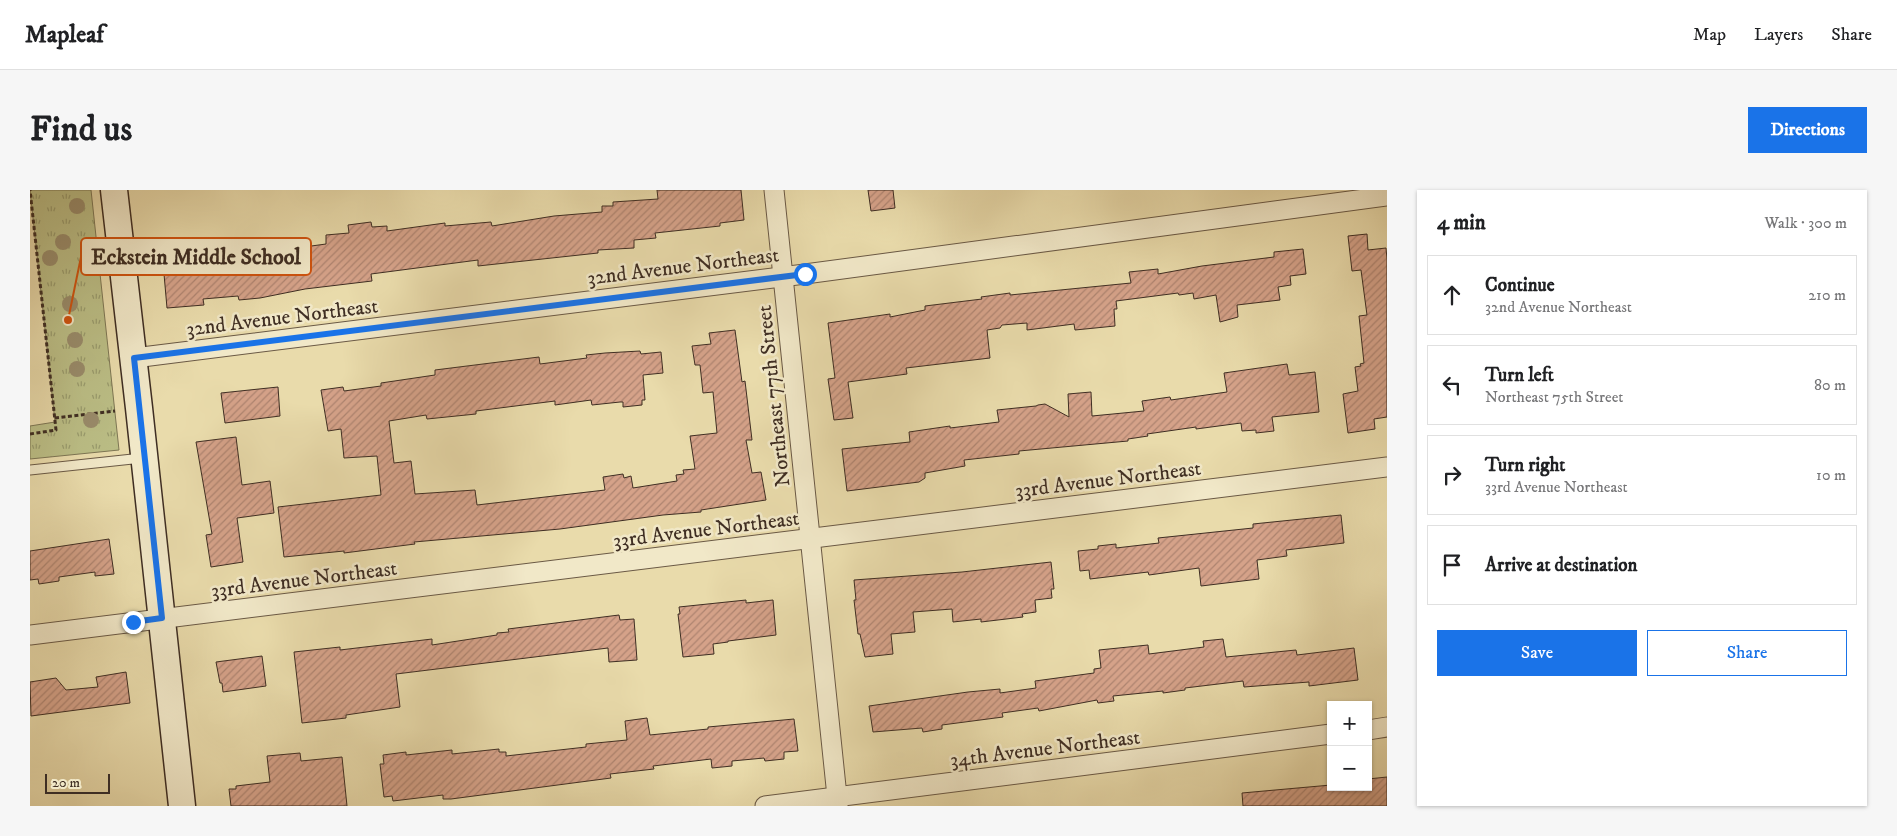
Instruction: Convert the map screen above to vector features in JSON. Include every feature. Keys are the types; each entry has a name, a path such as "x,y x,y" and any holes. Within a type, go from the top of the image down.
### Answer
{"main road":[{"path":"114,190 182,806"}],"street":[{"name":"Northeast 77th Street","path":"774,190 838,801"},
{"name":"32nd Avenue Northeast","path":"134,358 783,276 1387,196"},
{"name":"33rd Avenue Northeast","path":"30,635 1387,467"},
{"path":"1372,729 1387,727"},
{"name":"34th Avenue Northeast","path":"765,806 838,801 1327,735"}],"lane":[{"path":"30,470 144,458"}],"path":[{"path":"30,190 56,430 30,434"},
{"path":"55,418 115,411"}],"green space":[{"path":"30,190 91,190 119,450 30,459 30,426 55,422"}],"building":[{"path":"657,190 741,190 744,220 720,223 720,226 655,233 656,238 634,240 634,248 598,250 598,253 478,266 478,260 371,274 372,281 305,289 260,298 239,300 238,296 203,299 204,305 167,308 164,274 210,270 209,260 226,259 227,264 249,262 250,270 306,261 304,247 326,244 326,235 349,233 348,225 371,222 372,227 387,226 387,231 445,223 445,226 491,222 492,226 554,216 602,212 602,206 613,206 613,202 658,199"},
{"path":"868,190 893,190 895,208 871,211"},
{"path":"1367,234 1368,250 1386,248 1387,417 1374,419 1375,429 1348,433 1343,394 1358,391 1355,367 1361,366 1360,364 1364,363 1359,316 1367,315 1361,270 1352,271 1348,236"},
{"path":"1303,249 1306,274 1290,276 1291,285 1278,287 1280,300 1237,305 1238,317 1220,322 1216,295 1194,299 1193,293 1179,295 1178,293 1116,301 1117,309 1114,309 1115,326 1075,330 1074,324 1027,330 1027,323 1002,325 1000,328 987,330 990,358 906,368 907,374 848,382 853,418 834,420 828,379 835,378 828,323 890,314 890,317 925,310 925,306 982,299 981,297 1010,293 1010,295 1131,283 1129,272 1158,269 1158,274 1202,266 1274,257 1274,252"},
{"path":"735,330 742,382 745,381 752,440 746,440 752,473 761,472 766,500 701,510 701,512 663,515 560,529 414,542 415,544 344,553 344,551 284,557 278,507 381,495 377,456 344,458 341,429 328,431 321,390 343,387 344,391 381,386 381,383 435,375 435,370 539,357 540,364 587,358 586,355 605,353 640,351 641,354 661,352 663,373 643,375 645,400 642,400 642,405 623,407 623,402 620,402 592,405 591,400 555,405 555,401 476,411 476,414 427,419 426,415 389,421 394,463 411,461 415,494 475,490 477,505 605,490 603,477 623,474 624,478 631,476 633,488 677,481 676,475 684,474 683,470 695,469 690,436 717,433 713,392 703,393 700,365 695,365 692,346 711,344 709,333"},
{"path":"1287,364 1289,375 1315,372 1319,412 1272,417 1274,431 1256,433 1256,430 1242,431 1241,423 1147,434 1148,436 1128,439 1128,441 1019,451 1019,454 964,460 965,466 925,473 925,478 919,482 847,491 842,449 910,442 909,432 999,422 997,410 1045,404 1069,417 1068,394 1091,392 1092,416 1144,411 1142,401 1170,397 1171,400 1227,392 1224,373"},
{"path":"278,387 280,416 225,423 221,393"},
{"path":"236,437 242,485 270,481 274,513 237,518 243,562 211,567 206,535 212,534 196,442"},
{"path":"1341,515 1344,543 1286,550 1287,556 1257,560 1259,579 1201,586 1199,568 1149,575 1148,572 1090,579 1089,570 1080,571 1078,551 1098,549 1098,546 1116,544 1116,548 1159,543 1158,538 1253,528 1253,524"},
{"path":"109,539 114,574 95,576 95,572 59,577 59,581 39,584 38,579 30,580 30,551"},
{"path":"1051,562 1054,589 1051,589 1052,598 1035,600 1036,612 1022,614 1023,617 981,622 981,619 953,622 952,609 913,612 915,632 891,634 893,654 865,657 860,634 858,634 854,580 962,572"},
{"path":"746,600 746,603 773,600 776,635 713,644 714,654 683,657 678,614 680,614 679,607"},
{"path":"619,615 620,620 634,619 637,660 609,662 608,648 396,674 400,707 346,715 346,718 302,723 294,652 340,647 340,650 432,639 432,645 497,635 497,633 509,632 508,629"},
{"path":"1223,639 1226,657 1296,650 1297,655 1354,648 1358,680 1309,686 1309,682 1244,687 1243,681 1185,688 1185,690 1163,693 1163,691 1113,696 1114,701 1098,703 1097,700 1039,711 1038,708 1002,713 1003,717 942,725 942,729 923,732 922,728 873,732 869,706 968,692 1000,689 1000,693 1036,688 1035,681 1094,673 1094,669 1101,668 1099,650 1148,645 1149,654 1204,647 1203,641"},
{"path":"262,656 266,686 223,692 216,662"},
{"path":"126,672 130,703 31,716 30,682 56,678 66,690 98,687 96,677"},
{"path":"647,718 650,735 708,729 708,727 794,719 798,751 784,752 784,759 765,761 764,758 732,761 732,766 712,768 711,759 653,766 654,769 610,774 611,778 451,799 443,799 443,795 393,801 392,796 384,797 380,764 384,764 383,755 406,752 406,755 452,750 452,754 499,749 499,752 506,752 506,756 586,747 586,744 627,740 625,721"},
{"path":"300,753 301,761 342,757 347,806 231,806 229,789 236,789 236,786 270,782 267,756"},
{"path":"1387,777 1387,806 1243,806 1242,793 1327,785 1327,791 1372,791 1372,779"}],"place":[{"name":"Eckstein Middle School","path":"68,320"}],"route":[{"path":"133,622 162,618 134,358 805,274"}]}
